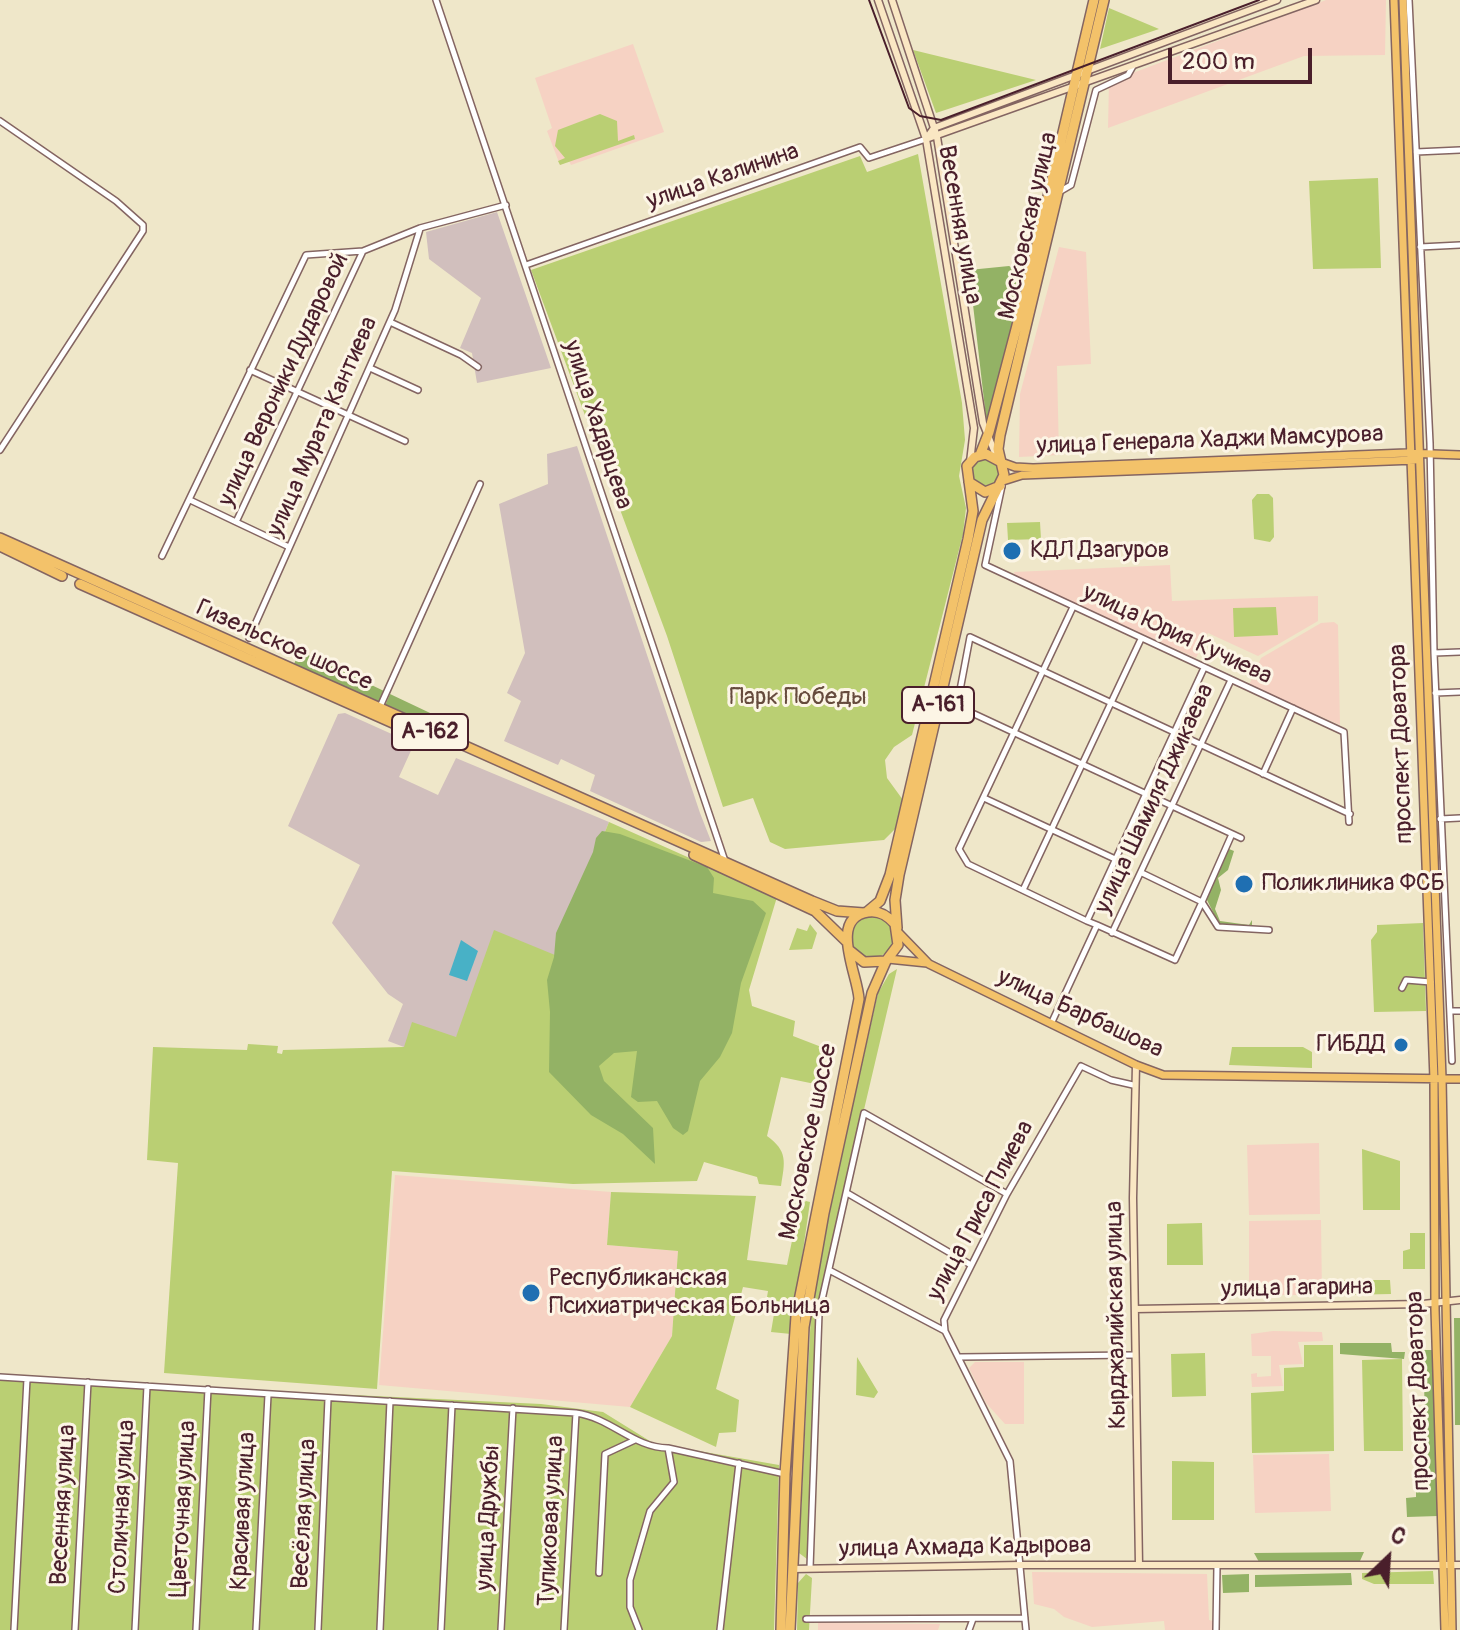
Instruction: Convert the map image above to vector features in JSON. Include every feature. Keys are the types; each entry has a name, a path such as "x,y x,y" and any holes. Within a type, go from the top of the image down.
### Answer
{"highway":[{"name":"Московская улица","path":"1082,73 1094,0"},
{"name":"Московская улица","path":"980,455 1025,295 1078,85 1104,0"},
{"name":"Московская улица","path":"1001,484 1000,435 1058,193 1078,85"},
{"path":"970,462 980,455 999,460"},
{"name":"А-161","path":"848,946 849,926 885,892 899,839 970,529 973,511 968,482 970,462"},
{"path":"968,482 985,492 1001,484"},
{"name":"А-161","path":"887,960 896,949 896,890 982,520 1001,484"},
{"name":"Гизельское шоссе","path":"0,538 808,907 848,946"},
{"name":"Гизельское шоссе","path":"0,546 342,702 832,909 865,912"},
{"path":"865,912 882,913 898,930"},
{"path":"848,946 864,962 887,960"},
{"name":"Московское шоссе","path":"781,1630 785,1474 800,1291 858,1009 858,985 848,946"},
{"name":"Московское шоссе","path":"790,1630 800,1372 807,1306 872,993 887,960"}],"main road":[{"name":"проспект Доватора","path":"1394,0 1431,982 1438,1078"},
{"name":"проспект Доватора","path":"1406,0 1438,1078 1440,1302 1452,1630"},
{"name":"улица Генерала Хаджи Мамсурова","path":"999,460 1015,467 1033,468 1460,455"},
{"name":"улица Генерала Хаджи Мамсурова","path":"1001,484 1022,475 1318,461"},
{"name":"улица Барбашова","path":"898,930 929,964"},
{"name":"улица Барбашова","path":"887,960 929,964 1136,1065 1180,1076 1460,1079"},
{"name":"проспект Доватора","path":"1445,1630 1452,1565"}],"street":[{"name":"улица Хадарцева","path":"436,0 725,862"},
{"name":"Весенняя улица","path":"878,0 926,139 974,428 970,462"},
{"name":"Весенняя улица","path":"892,0 937,137 987,437 999,460"},
{"path":"926,139 934,128 1277,0"},
{"name":"улица Калинина","path":"526,265 860,147 863,155 875,157 937,137 1078,85 1110,78 1133,66 1316,0"},
{"name":"проспект Доватора","path":"1406,0 1430,456 1435,693 1452,1061"},
{"path":"1058,193 1071,185 1092,97 1110,78"},
{"path":"0,121 116,201 143,225 143,231 0,450"},
{"path":"1416,152 1460,150"},
{"name":"улица Вероники Дударовой","path":"289,547 236,522 363,251 420,228 506,205"},
{"name":"улица Мурата Кантиева","path":"249,638 390,322 420,228"},
{"path":"1420,247 1460,245"},
{"path":"162,556 306,255 363,251"},
{"path":"390,322 461,355 478,367"},
{"path":"370,368 418,390"},
{"path":"250,370 405,441"},
{"path":"378,710 480,484"},
{"name":"улица Юрия Кучиева","path":"1001,484 985,565 1344,732 1350,814"},
{"path":"190,500 236,522"},
{"path":"1073,607 959,853 968,864 1087,921"},
{"path":"1241,838 957,706 970,637 1350,814 1349,822"},
{"path":"1023,890 1141,639"},
{"path":"1434,653 1460,652"},
{"name":"улица Шамиля Джикаева","path":"1051,1024 1097,925 1087,921 1204,668"},
{"name":"улица Шамиля Джикаева","path":"1112,933 1231,680"},
{"path":"1435,693 1460,692"},
{"path":"1263,774 1293,708"},
{"path":"984,798 1115,859"},
{"path":"1440,819 1460,818"},
{"path":"1097,925 1175,960 1232,834"},
{"path":"1142,873 1202,902 1218,927 1269,930"},
{"path":"1402,988 1406,980 1431,982"},
{"path":"1450,1011 1460,1011"},
{"name":"Кырджалийская улица","path":"1136,1065 1133,1085 1139,1565"},
{"name":"улица Гриса Плиева","path":"1026,1630 1010,1461 945,1331 944,1320 1007,1194 1081,1066 1111,1080 1133,1085"},
{"path":"810,1568 819,1313 864,1113 1007,1194"},
{"path":"847,1193 971,1265"},
{"path":"829,1270 945,1331"},
{"name":"улица Гагарина","path":"1135,1309 1460,1300"},
{"path":"960,1357 1135,1355"},
{"path":"0,1377 576,1413 602,1419 651,1448 668,1448 785,1474"},
{"path":"14,1630 27,1379"},
{"name":"Весенняя улица","path":"75,1630 88,1382"},
{"name":"Столичная улица","path":"135,1630 147,1386"},
{"name":"Цветочная улица","path":"196,1630 208,1389"},
{"name":"Красивая улица","path":"256,1630 268,1395"},
{"name":"Весёлая улица","path":"318,1630 328,1399"},
{"path":"380,1630 390,1401"},
{"path":"441,1630 452,1405"},
{"name":"улица Дружбы","path":"501,1630 513,1408"},
{"name":"Тупиковая улица","path":"564,1630 576,1413"},
{"path":"599,1573 605,1454 636,1439"},
{"path":"639,1630 630,1607 630,1580 650,1511 674,1482 668,1448"},
{"path":"720,1630 739,1463"},
{"name":"улица Ахмада Кадырова","path":"792,1569 1021,1565 1452,1565"},
{"path":"1216,1630 1217,1566"},
{"path":"806,1619 1025,1618"},
{"path":"969,1630 973,1619"}],"shaded area":[{"path":"1326,0 1386,0 1385,55 1304,56 1108,128 1109,82"},
{"path":"633,44 664,132 571,165 569,161 560,165 547,131 552,128 535,78"},
{"path":"497,212 551,368 477,383 472,353 460,348 481,298 429,259 426,232"},
{"path":"1059,247 1086,252 1091,364 1057,366 1059,455 1019,457 1020,394"},
{"path":"577,446 711,841 701,842 590,791 595,775 561,759 558,765 504,741 521,701 507,693 525,653 499,504 548,484 547,454"},
{"path":"1170,565 1172,601 1318,596 1318,621 1258,656 1208,633 1196,658 1015,576 1014,572"},
{"path":"1334,622 1338,625 1340,725 1249,685 1261,658 1321,623"},
{"path":"345,713 414,744 399,777 438,795 456,758 609,822 555,955 456,1037 404,1047 388,1041 403,1004 388,994 332,923 360,865 288,826 338,714"},
{"path":"1319,1143 1320,1214 1249,1215 1247,1145"},
{"name":"Республиканская Психиатрическая Больница","path":"395,1175 611,1192 607,1245 678,1251 672,1336 630,1407 379,1385"},
{"path":"1321,1220 1322,1295 1249,1295 1249,1221"},
{"path":"1322,1332 1323,1341 1298,1342 1303,1364 1279,1365 1283,1386 1252,1387 1251,1374 1271,1376 1271,1356 1252,1356 1251,1334"},
{"path":"975,1362 1024,1362 1024,1424 1005,1424 986,1403 969,1368"},
{"path":"1329,1454 1331,1511 1255,1513 1253,1455"},
{"path":"1032,1572 1207,1574 1209,1620 1213,1621 1214,1630 1165,1630 1164,1621 1092,1627 1064,1617 1054,1609 1034,1604"},
{"path":"818,1623 940,1624 938,1630 818,1630"}],"green space":[{"path":"1109,8 1159,29 1100,49"},
{"path":"913,50 1036,80 936,113"},
{"path":"600,114 617,121 618,141 634,135 635,139 560,165 558,161 565,158 555,146 558,130"},
{"name":"Парк Победы","path":"918,154 962,403 965,440 959,476 966,508 963,534 912,735 894,747 885,760 887,778 903,800 897,827 884,840 785,849 770,842 753,798 723,807 667,636 531,270 860,156 867,172"},
{"path":"1378,178 1381,268 1313,269 1309,181"},
{"path":"1009,266 1017,270 1023,281 987,426 969,270"},
{"path":"986,459 996,463 1000,473 996,483 986,487 976,483 972,473 976,463"},
{"path":"1257,494 1269,494 1273,498 1274,537 1270,542 1254,539 1252,500"},
{"path":"1040,522 1041,539 1008,540 1007,523"},
{"path":"1276,607 1278,635 1234,637 1233,608"},
{"path":"300,651 384,691 378,706 293,666"},
{"path":"390,694 447,721 441,734 384,708"},
{"path":"609,822 777,897 749,990 752,1006 795,1021 793,1036 824,1048 815,1084 781,1077 767,1136 782,1152 781,1186 759,1184 757,1177 704,1162 697,1181 573,1184 392,1171 377,1389 164,1373 178,1163 147,1160 153,1047 247,1050 248,1044 278,1046 277,1053 282,1054 283,1050 404,1047 412,1022 456,1037 494,930 555,955"},
{"path":"602,831 620,834 707,867 714,878 713,893 753,901 766,913 741,983 732,1033 720,1057 700,1081 688,1131 683,1135 673,1128 657,1101 638,1102 631,1097 637,1051 614,1053 599,1066 604,1081 653,1128 655,1164 623,1134 591,1115 549,1072 547,980 554,957 556,933 593,852 596,838"},
{"path":"1229,849 1234,851 1228,870 1218,878 1221,890 1215,909 1220,921 1249,925 1252,920 1252,928 1220,926 1206,898"},
{"path":"872,916 887,922 893,937 887,952 872,958 857,952 851,937 857,922"},
{"path":"1423,923 1426,1011 1374,1012 1371,940 1377,932 1377,925"},
{"path":"810,924 817,933 812,949 789,950 797,928 807,931"},
{"path":"897,969 816,1314 807,1559 799,1553 811,1313 823,1238 878,993 889,974"},
{"path":"1232,1047 1303,1047 1312,1052 1312,1068 1229,1065"},
{"path":"1362,1149 1400,1161 1400,1210 1363,1210"},
{"path":"611,1192 756,1196 747,1260 787,1265 799,1207 806,1201 810,1202 791,1334 771,1332 776,1302 767,1297 768,1291 743,1287 716,1389 739,1400 736,1432 719,1433 716,1447 630,1407 672,1336 678,1251 607,1245"},
{"path":"1202,1223 1203,1265 1167,1265 1167,1224"},
{"path":"1410,1233 1425,1233 1425,1269 1403,1269 1403,1251 1410,1249"},
{"path":"1342,1280 1390,1280 1391,1294 1342,1295"},
{"path":"1454,1318 1460,1318 1460,1425 1455,1425"},
{"path":"1340,1343 1391,1343 1392,1352 1405,1352 1404,1359 1340,1354"},
{"path":"1304,1345 1333,1345 1334,1451 1252,1453 1251,1393 1284,1391 1284,1368 1304,1367"},
{"path":"1423,1350 1436,1350 1438,1516 1407,1517 1406,1498 1416,1497 1416,1488 1427,1486"},
{"path":"1205,1353 1206,1396 1172,1397 1171,1354"},
{"path":"857,1357 878,1392 874,1398 856,1395"},
{"path":"1402,1359 1403,1451 1364,1451 1362,1360"},
{"path":"0,1378 541,1404 603,1412 653,1443 779,1465 774,1630 0,1630"},
{"path":"1172,1461 1214,1462 1214,1520 1172,1520"},
{"path":"1364,1552 1360,1561 1259,1562 1254,1553"},
{"path":"1433,1571 1434,1584 1374,1584 1362,1579 1362,1573"},
{"path":"1351,1573 1352,1585 1255,1587 1255,1575"},
{"path":"806,1574 812,1578 809,1630 797,1630 798,1583"},
{"path":"1249,1574 1249,1592 1223,1593 1222,1575"}],"water":[{"path":"461,940 478,951 467,981 449,975"}],"tram line":[{"path":"869,0 909,108 920,116 941,120 1259,0"}],"place":[{"name":"КДЛ Дзагуров","path":"1012,551"},
{"name":"Поликлиника ФСБ","path":"1244,884"},
{"name":"ГИБДД","path":"1401,1045"},
{"name":"Республиканская Психиатрическая Больница","path":"531,1293"}]}
